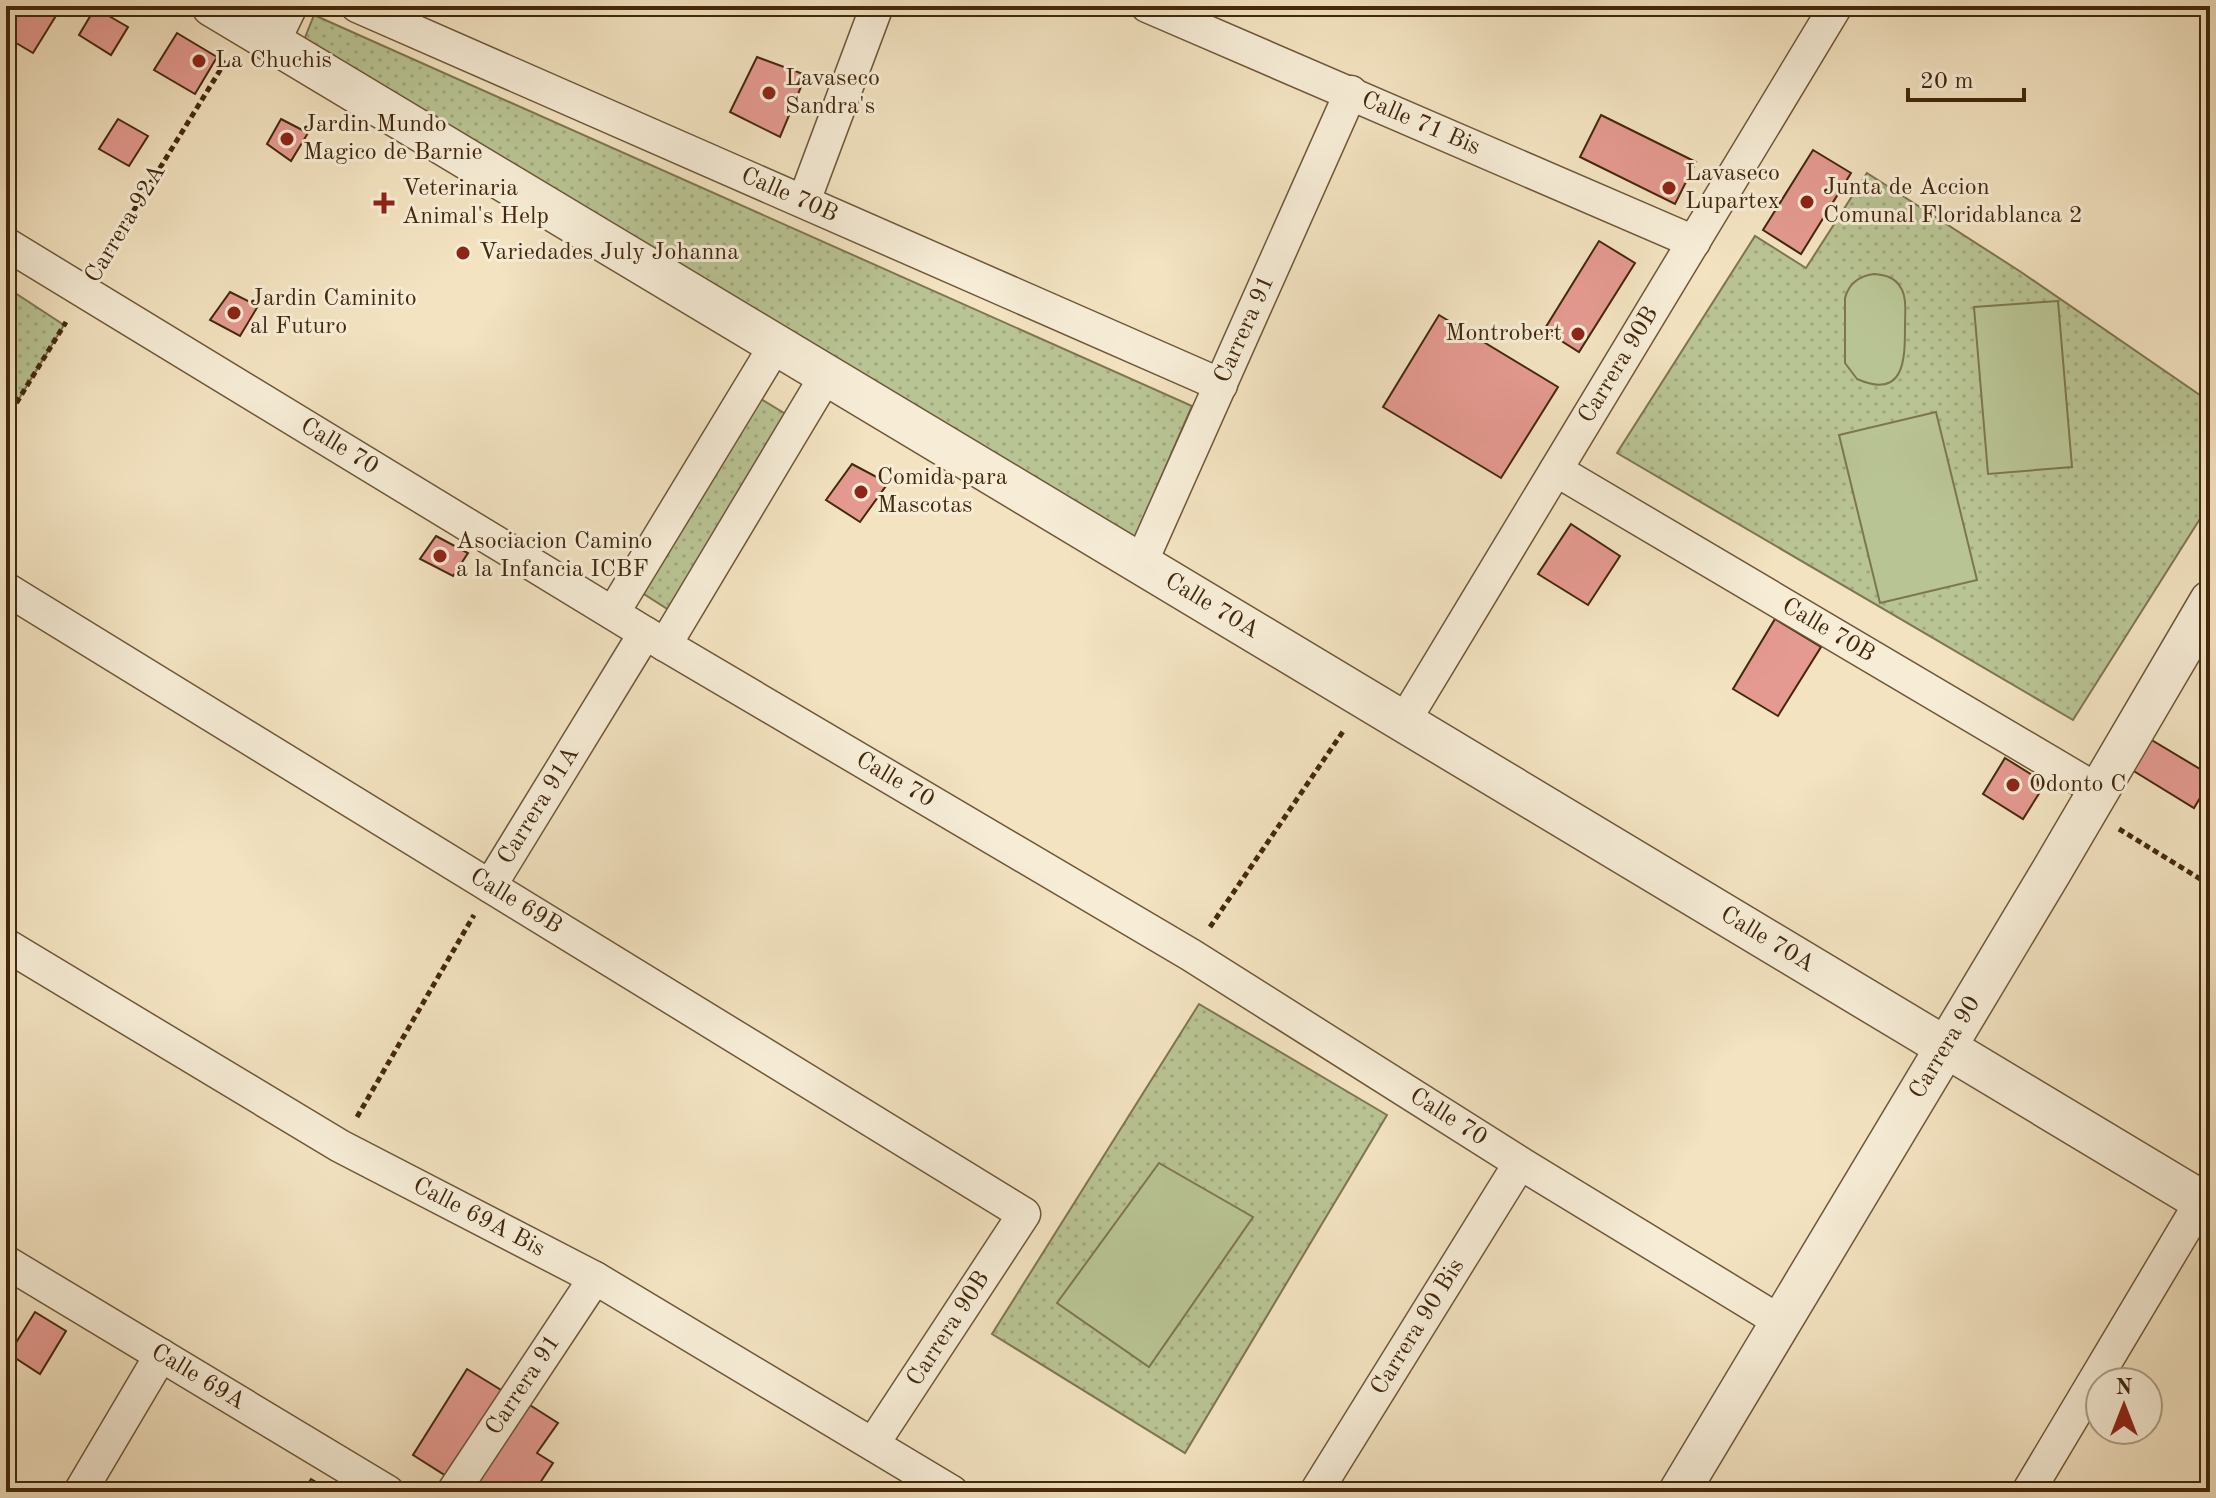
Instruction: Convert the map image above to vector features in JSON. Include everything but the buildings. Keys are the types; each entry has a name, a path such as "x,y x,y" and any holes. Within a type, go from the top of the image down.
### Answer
{"street":[{"name":"Calle 70A","path":"212,6 1946,1048 2207,1198"},
{"path":"260,35 291,6"},
{"name":"Calle 70B","path":"357,6 1221,385"},
{"path":"804,201 877,6"},
{"name":"Calle 71 Bis","path":"1147,6 1694,242"},
{"name":"Carrera 90B","path":"1403,723 1694,242 1829,9"},
{"name":"Carrera 91","path":"1140,565 1351,92"},
{"name":"Calle 70","path":"6,244 655,639 1191,955 1520,1163 1781,1322"},
{"path":"613,613 775,346"},
{"name":"Carrera 91A","path":"490,886 826,376"},
{"name":"Calle 70B","path":"1556,470 2093,800"},
{"name":"Calle 69B","path":"6,589 1024,1214"},
{"name":"Carrera 90","path":"1679,1492 2210,601"},
{"name":"Calle 69A Bis","path":"6,945 340,1146 595,1278 952,1492"},
{"name":"Carrera 90 Bis","path":"1316,1492 1520,1163"},
{"path":"2038,1489 2207,1198"},
{"name":"Carrera 90B","path":"873,1444 1024,1214"},
{"name":"Calle 69A","path":"6,1262 388,1492"},
{"name":"Carrera 91","path":"453,1492 595,1278"},
{"path":"80,1492 161,1355"}],"path":[{"name":"Carrera 92A","path":"6,420 85,292 260,35"},
{"path":"1191,955 1365,699"},
{"path":"2093,800 2210,885"},
{"name":"Carrera 91A","path":"340,1146 490,886"}],"green space":[{"path":"314,15 1192,406 1133,542 304,40"},
{"path":"1867,173 2021,272 2210,402 2210,503 2073,720 1617,453 1755,236 1806,268"},
{"path":"1874,274 1896,281 1905,301 1902,363 1899,373 1885,384 1857,379 1845,363 1845,298 1855,281"},
{"path":"6,287 64,325 6,420"},
{"path":"2058,301 2072,467 1988,474 1974,307"},
{"path":"756,396 789,416 669,610 636,589"},
{"path":"1936,412 1977,580 1880,603 1839,435"},
{"path":"1199,1004 1387,1115 1185,1453 992,1334"},
{"path":"1159,1163 1253,1217 1149,1367 1057,1303"}],"place":[{"name":"La Chuchis","path":"199,61"},
{"name":"Lavaseco Sandra's","path":"769,93"},
{"name":"Jardin Mundo Magico de Barnie","path":"287,139"},
{"name":"Lavaseco Lupartex","path":"1669,188"},
{"name":"Junta de Accion Comunal Floridablanca 2","path":"1807,202"},
{"name":"Veterinaria Animal's Help","path":"384,203"},
{"name":"Variedades July Johanna","path":"463,253"},
{"name":"Jardin Caminito al Futuro","path":"234,313"},
{"name":"Montrobert","path":"1578,334"},
{"name":"Comida para Mascotas","path":"861,492"},
{"name":"Asociacion Camino a la Infancia ICBF","path":"440,556"},
{"name":"Odonto C","path":"2013,785"}]}
